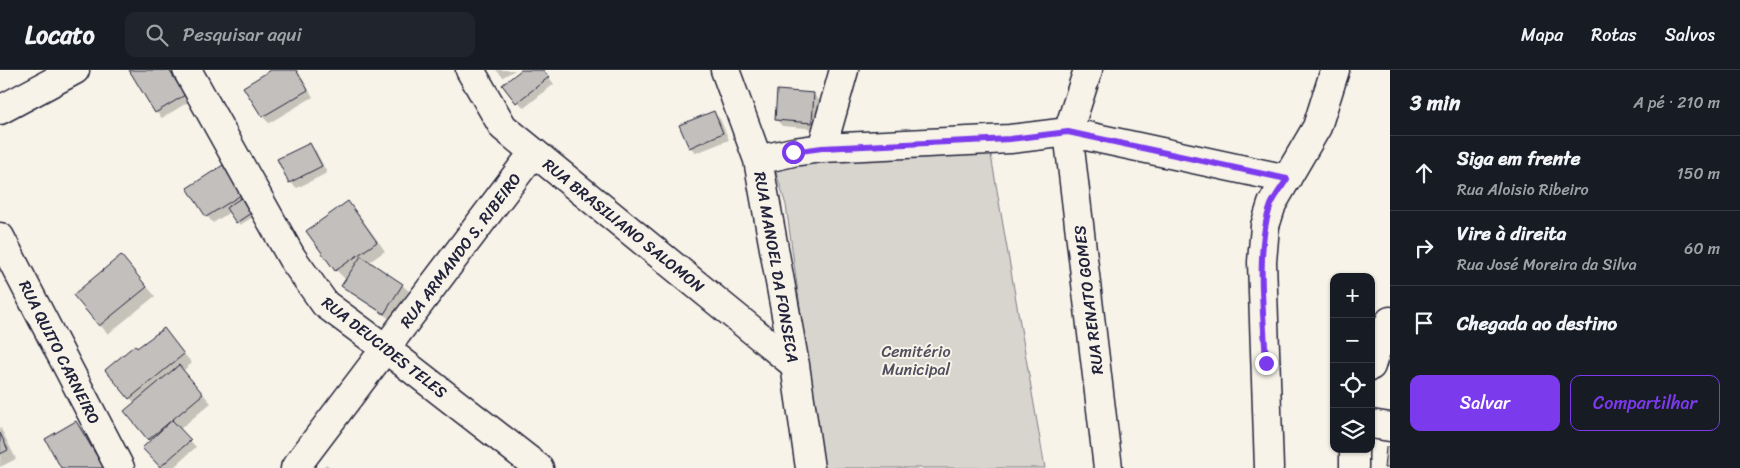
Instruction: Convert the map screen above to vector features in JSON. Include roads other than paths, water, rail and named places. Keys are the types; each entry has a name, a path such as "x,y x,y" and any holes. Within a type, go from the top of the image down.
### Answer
{"street":[{"path":"0,110 75,70"},
{"name":"RUA DEUCIDES TELES","path":"187,70 292,258 325,304 539,468"},
{"name":"RUA BRASILIANO SALOMON","path":"470,70 503,127 795,365"},
{"name":"RUA MANOEL DA FONSECA","path":"725,70 758,160 795,365 810,468"},
{"path":"822,148 844,70"},
{"path":"1068,132 1088,70"},
{"path":"1269,468 1262,262 1265,226 1272,204 1317,127 1335,70"},
{"path":"758,160 822,148 1010,139 1068,132 1287,179"},
{"name":"RUA RENATO GOMES","path":"1068,132 1108,468"},
{"name":"RUA ARMANDO S. RIBEIRO","path":"295,468 534,152"},
{"name":"RUA QUITO CARNEIRO","path":"0,237 120,468"},
{"path":"1372,363 1390,321"},
{"path":"1375,425 1390,427"},
{"path":"1354,453 1354,468"}],"park label":[{"name":"Cemitério Municipal","path":"916,360"}]}
